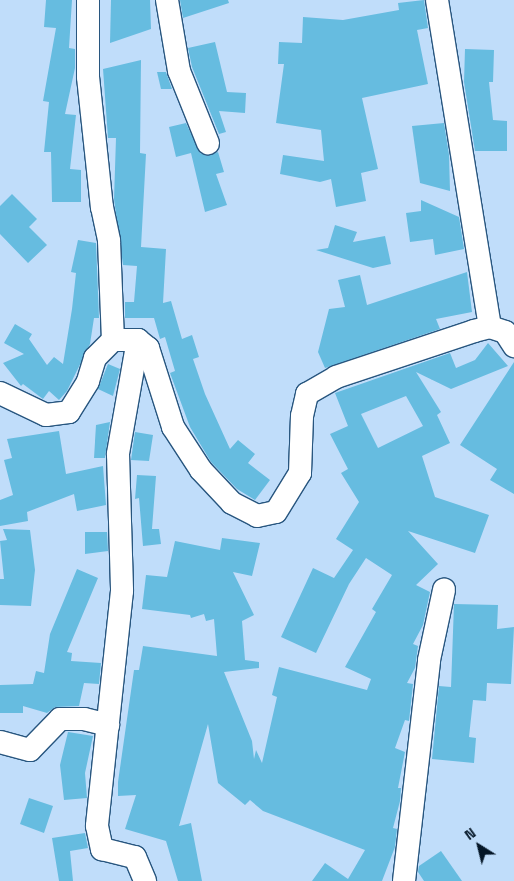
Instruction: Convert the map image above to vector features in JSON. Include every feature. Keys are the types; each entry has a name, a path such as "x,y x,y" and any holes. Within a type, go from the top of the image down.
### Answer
{"street":[{"path":"0,393 46,415 69,412 88,381 96,358 113,340 109,241 102,207 88,76 88,0"},
{"path":"167,0 179,70 208,143"},
{"path":"437,0 490,327"},
{"path":"113,340 138,340 148,348 173,427 201,470 232,503 257,516 276,512 300,473 302,416 307,394 336,377 490,327 505,332 514,346"},
{"path":"138,340 118,454 122,591 97,826 102,849 135,857 145,881"},
{"path":"404,881 429,660 444,590"},
{"path":"0,742 30,750 60,718 84,719 108,725"}],"building":[{"path":"46,0 72,0 69,48 75,49 75,68 65,114 76,115 70,169 81,170 81,202 52,202 51,152 44,152 49,102 43,101 56,28 44,27"},
{"path":"111,0 150,0 151,29 110,43"},
{"path":"180,0 228,0 229,3 183,18"},
{"path":"424,0 428,28 417,30 428,84 362,98 378,169 361,173 366,201 336,207 331,179 320,182 280,174 283,155 324,161 321,130 276,123 284,64 278,64 279,42 302,43 303,17 343,20 399,10 398,3"},
{"path":"215,42 227,92 246,93 245,113 219,111 226,132 219,134 192,67 188,48"},
{"path":"465,49 494,50 493,82 489,82 493,120 507,121 507,151 475,151 464,82"},
{"path":"141,60 140,153 146,154 141,247 166,249 163,303 171,301 182,339 192,335 199,357 193,359 205,394 230,449 238,440 255,454 248,463 270,480 255,500 237,489 211,462 190,427 170,373 175,371 165,337 160,339 154,318 125,318 125,302 134,302 137,266 123,265 114,199 116,138 108,138 103,69"},
{"path":"157,72 166,72 172,89 161,89"},
{"path":"186,123 200,153 207,156 218,152 224,172 216,174 227,205 205,212 191,153 176,157 169,127"},
{"path":"444,123 449,155 450,191 420,183 412,126"},
{"path":"12,194 37,219 29,227 47,245 28,263 0,234 0,206"},
{"path":"421,200 459,217 464,249 435,255 433,239 410,242 406,213 421,211"},
{"path":"335,225 357,232 353,242 385,236 391,264 373,268 316,250 328,248"},
{"path":"78,240 96,243 99,318 94,318 90,344 67,391 59,400 49,391 43,399 23,384 21,386 3,363 24,354 4,343 15,324 32,334 29,339 47,365 54,357 63,364 76,273 71,272"},
{"path":"467,272 472,312 436,319 440,329 325,368 318,352 329,309 345,307 338,280 360,275 367,305"},
{"path":"488,343 508,366 451,389 416,372 441,412 437,415 450,443 422,456 435,497 489,515 475,553 408,531 438,564 416,585 430,592 423,625 413,644 418,646 415,668 407,683 413,684 409,721 405,720 395,748 405,752 398,788 401,788 400,801 393,828 397,829 395,847 382,881 312,881 325,863 348,879 365,850 263,811 250,800 245,805 218,783 208,724 179,826 191,823 202,881 178,881 166,841 125,829 136,795 118,796 118,782 134,670 139,670 143,646 217,656 214,619 206,621 204,614 191,618 190,615 142,609 146,575 167,577 175,541 220,550 222,538 260,543 252,576 233,572 254,615 242,621 245,660 259,662 259,668 224,672 252,741 254,759 256,750 262,763 277,697 272,695 279,667 367,690 371,679 345,667 376,612 372,609 392,575 366,558 349,584 316,653 281,637 313,568 334,578 353,550 336,539 359,502 341,473 348,469 330,434 348,426 335,393 450,353 456,368 475,360","holes":["406,396 423,426 378,448 361,414"]},
{"path":"514,362 514,494 490,480 497,469 460,445"},
{"path":"108,364 120,369 113,396 98,389"},
{"path":"110,422 105,458 94,458 96,425"},
{"path":"59,431 66,474 103,466 106,505 77,511 74,494 27,512 28,521 0,526 0,500 13,495 4,460 12,458 7,439"},
{"path":"135,432 153,435 149,461 131,460"},
{"path":"137,475 156,476 152,529 159,529 161,544 143,546 139,498 135,499"},
{"path":"3,529 30,530 35,570 31,606 0,605 0,579 4,579 0,541 7,540"},
{"path":"85,532 107,532 108,551 85,554"},
{"path":"77,569 98,578 67,652 72,653 71,661 101,663 99,684 84,683 79,706 55,707 47,713 23,706 23,713 0,713 0,685 33,684 36,671 44,673 50,634"},
{"path":"454,604 498,605 497,629 514,627 511,684 487,683 486,701 473,700 469,737 476,738 474,763 432,759 439,686 451,687"},
{"path":"68,732 93,736 85,773 87,798 64,800 60,765"},
{"path":"29,798 53,806 44,833 20,824"},
{"path":"85,833 88,848 70,851 73,881 59,881 52,838"},
{"path":"441,851 462,881 424,881 418,872 419,866"}]}
